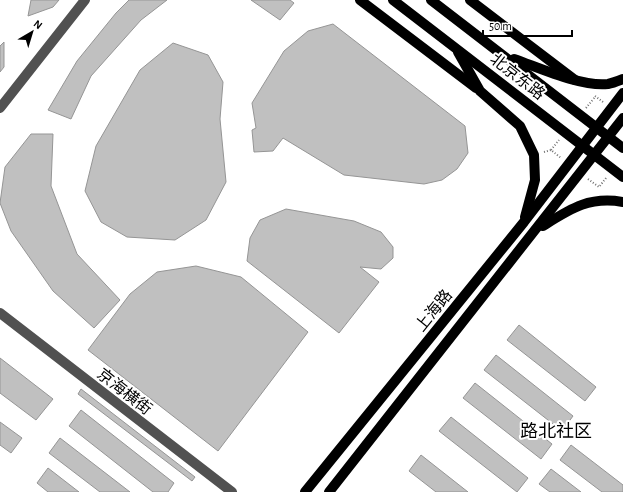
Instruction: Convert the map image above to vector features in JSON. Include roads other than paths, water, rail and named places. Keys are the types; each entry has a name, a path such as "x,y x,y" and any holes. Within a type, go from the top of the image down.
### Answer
{"main road":[{"path":"360,0 480,91 520,126 534,155 535,180 524,222"},
{"name":"北京东路","path":"393,0 455,46 623,177"},
{"name":"北京东路","path":"431,0 623,148"},
{"path":"470,0 575,80"},
{"path":"455,46 480,91"},
{"path":"503,55 575,80 599,84 610,84 623,79"},
{"name":"上海路","path":"305,492 524,222 623,93"},
{"name":"上海路","path":"329,492 536,231 623,118"},
{"path":"536,231 573,207 601,200 620,203"}],"street":[{"path":"0,108 85,0"},
{"name":"京海横街","path":"0,314 232,492"}],"district":[{"name":"路北社区","path":"556,431"}]}
